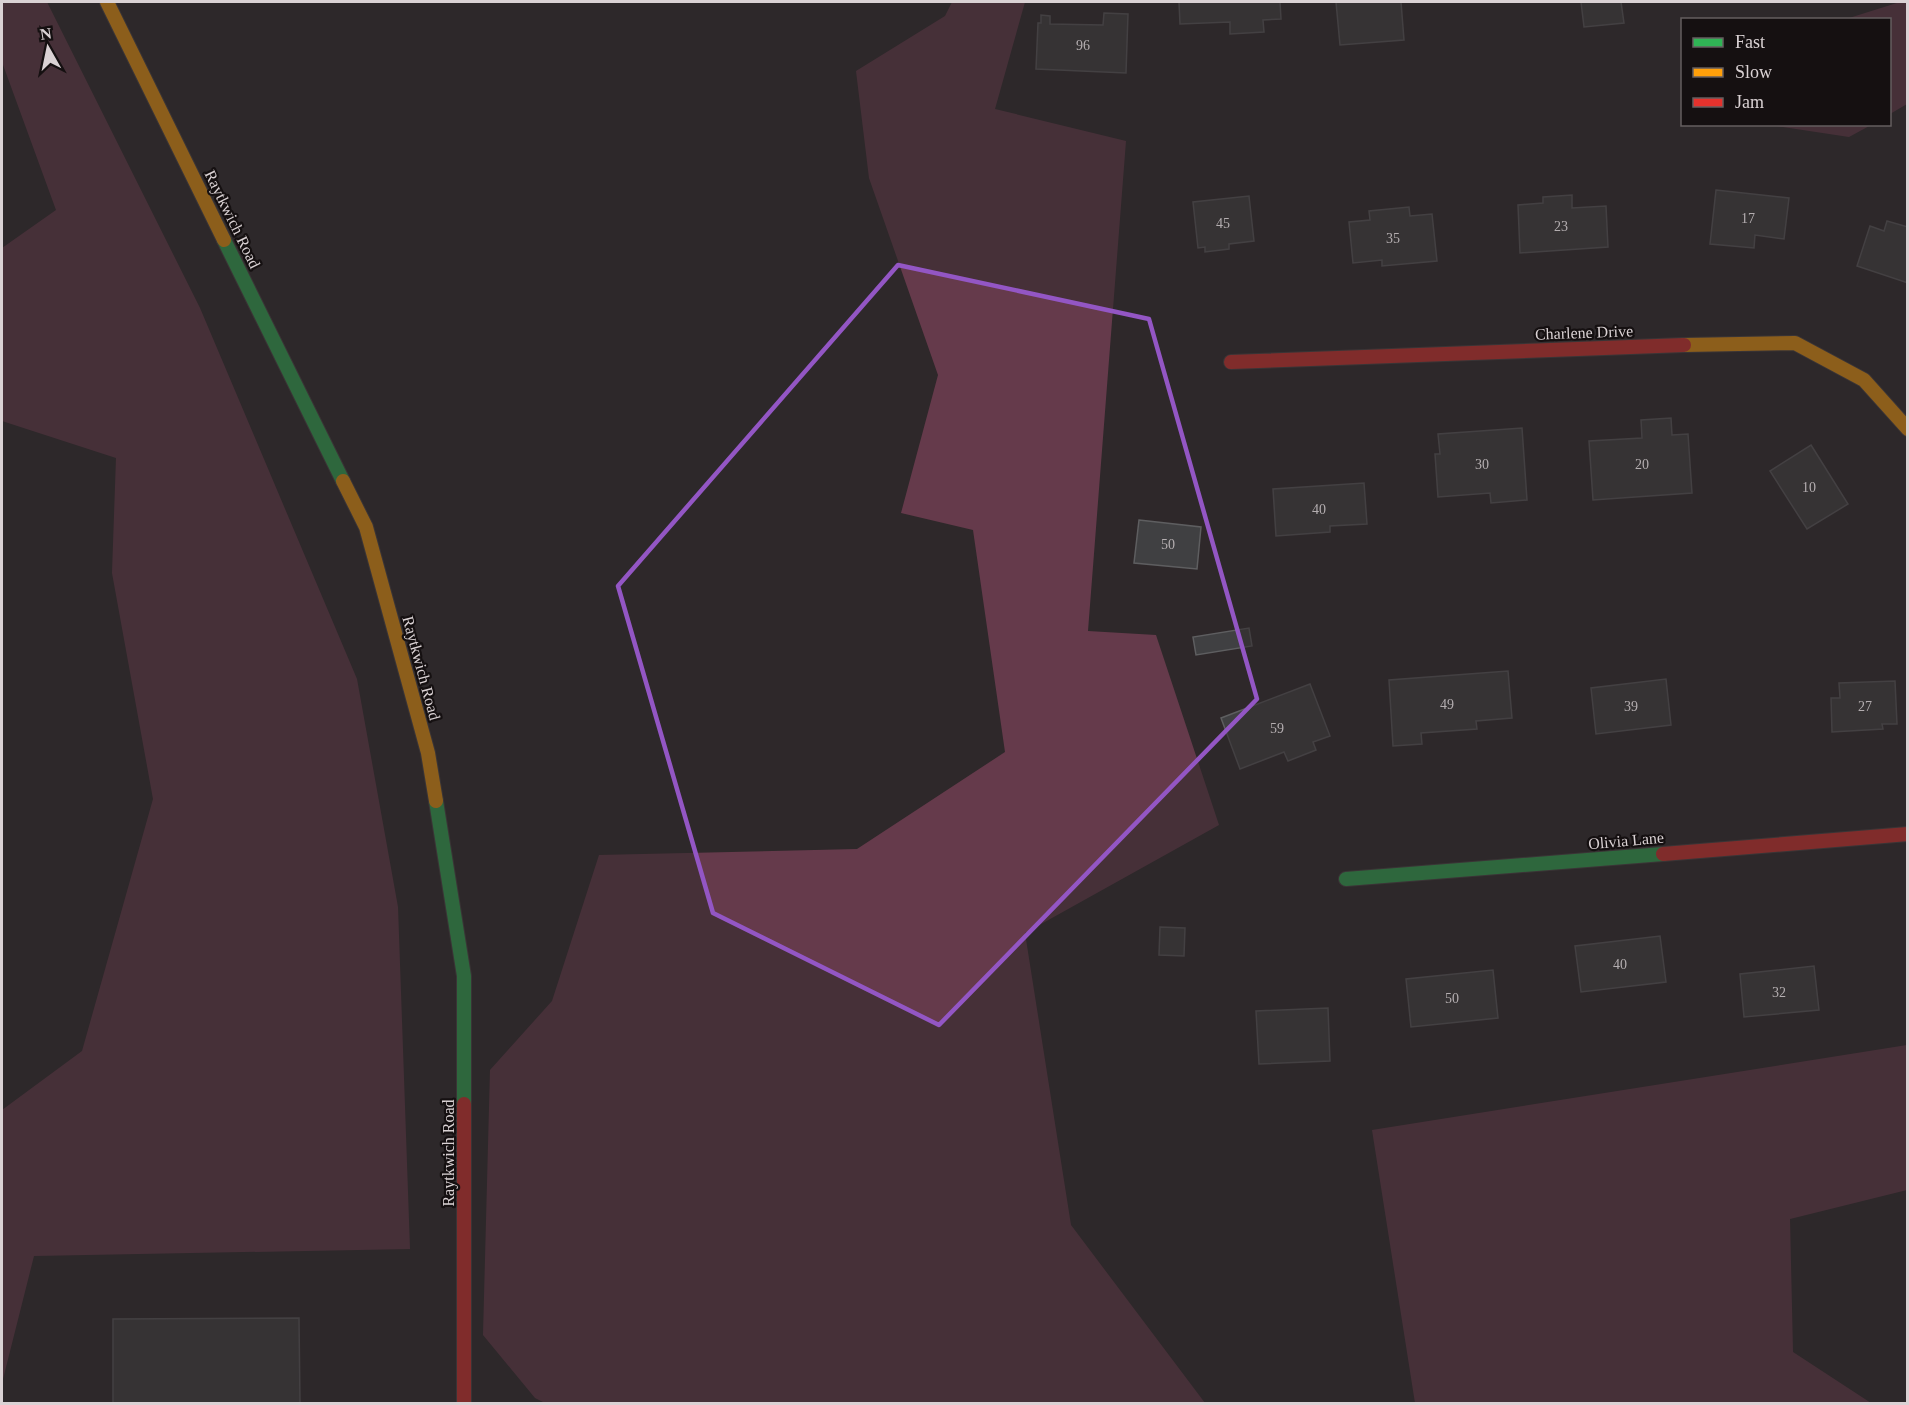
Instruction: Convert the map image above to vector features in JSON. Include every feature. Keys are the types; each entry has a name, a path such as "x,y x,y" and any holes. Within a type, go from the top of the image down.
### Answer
{"street":[{"name":"Raytkwich Road","path":"107,2 366,526 428,753 464,976 464,1404"},
{"name":"Charlene Drive","path":"1231,362 1609,347 1795,343 1864,380 1908,429"},
{"name":"Olivia Lane","path":"1346,879 1908,834"}],"highlighted area":[{"path":"898,265 1149,319 1257,699 939,1025 713,913 618,586"}],"shaded area":[{"path":"2,2 47,2 200,308 357,679 398,907 410,1249 34,1256 2,1383 2,1110 82,1051 153,799 112,573 116,458 2,421 2,248 56,210 2,62"},
{"path":"952,2 1025,2 995,109 1126,141 1088,631 1156,635 1219,825 1025,933 1071,1225 1205,1403 545,1403 535,1398 483,1335 490,1070 552,1001 599,855 857,849 1005,752 973,530 901,513 938,375 869,178 856,71 945,16"},
{"path":"1900,2 1907,2 1907,104 1891,113 1891,18 1849,18"},
{"path":"1777,126 1869,126 1849,137"},
{"path":"1907,1045 1907,1190 1790,1219 1793,1352 1871,1403 1415,1403 1372,1130"}],"building":[{"path":"1179,2 1280,2 1281,19 1263,20 1264,32 1230,34 1230,22 1180,24"},
{"path":"1336,2 1401,2 1404,40 1340,45"},
{"path":"1581,2 1621,2 1624,23 1584,27"},
{"path":"1104,13 1128,14 1126,73 1036,69 1038,23 1041,23 1041,15 1050,16 1050,24 1103,25"},
{"path":"1716,190 1789,198 1784,239 1755,235 1754,248 1710,244"},
{"path":"1572,195 1572,208 1606,206 1608,247 1520,253 1518,205 1543,203 1543,197"},
{"path":"1249,196 1254,241 1229,244 1229,249 1205,252 1205,247 1198,248 1193,202"},
{"path":"1409,207 1410,216 1432,214 1437,261 1382,266 1382,260 1353,263 1349,222 1370,220 1369,211"},
{"path":"1887,221 1908,227 1908,283 1857,266 1870,226 1884,231"},
{"path":"1671,418 1672,435 1688,434 1692,493 1593,500 1589,441 1642,438 1641,420"},
{"path":"1522,428 1527,500 1491,503 1490,493 1438,497 1435,454 1440,454 1438,434"},
{"path":"1811,445 1848,504 1807,529 1770,471"},
{"path":"1364,483 1367,524 1330,526 1330,532 1276,536 1273,489"},
{"path":"1139,520 1201,527 1197,569 1134,563"},
{"path":"1249,628 1252,646 1196,655 1193,637"},
{"path":"1508,671 1512,718 1476,721 1477,729 1421,733 1422,744 1393,746 1389,680"},
{"path":"1666,679 1671,725 1596,734 1591,688"},
{"path":"1895,681 1897,724 1882,724 1883,729 1832,732 1831,698 1840,698 1839,683"},
{"path":"1310,684 1330,736 1313,742 1316,750 1288,761 1284,752 1240,769 1221,718"},
{"path":"1160,927 1185,928 1184,956 1159,955"},
{"path":"1660,936 1666,982 1581,992 1575,946"},
{"path":"1814,966 1819,1010 1744,1017 1740,974"},
{"path":"1493,970 1498,1018 1411,1027 1406,979"},
{"path":"1328,1008 1330,1061 1259,1064 1256,1011"},
{"path":"299,1318 300,1404 113,1404 113,1319"}],"traffic: fast":[{"path":"224,240 343,481"},
{"path":"436,801 464,976 464,1104"},
{"path":"1346,879 1663,854"}],"traffic: slow":[{"path":"107,2 224,240"},
{"path":"1684,345 1795,343 1864,380 1908,429"},
{"path":"343,481 366,527 428,753 436,801"}],"traffic: jam":[{"path":"1231,362 1684,345"},
{"path":"1663,854 1908,834"},
{"path":"464,1104 464,1404"}]}
